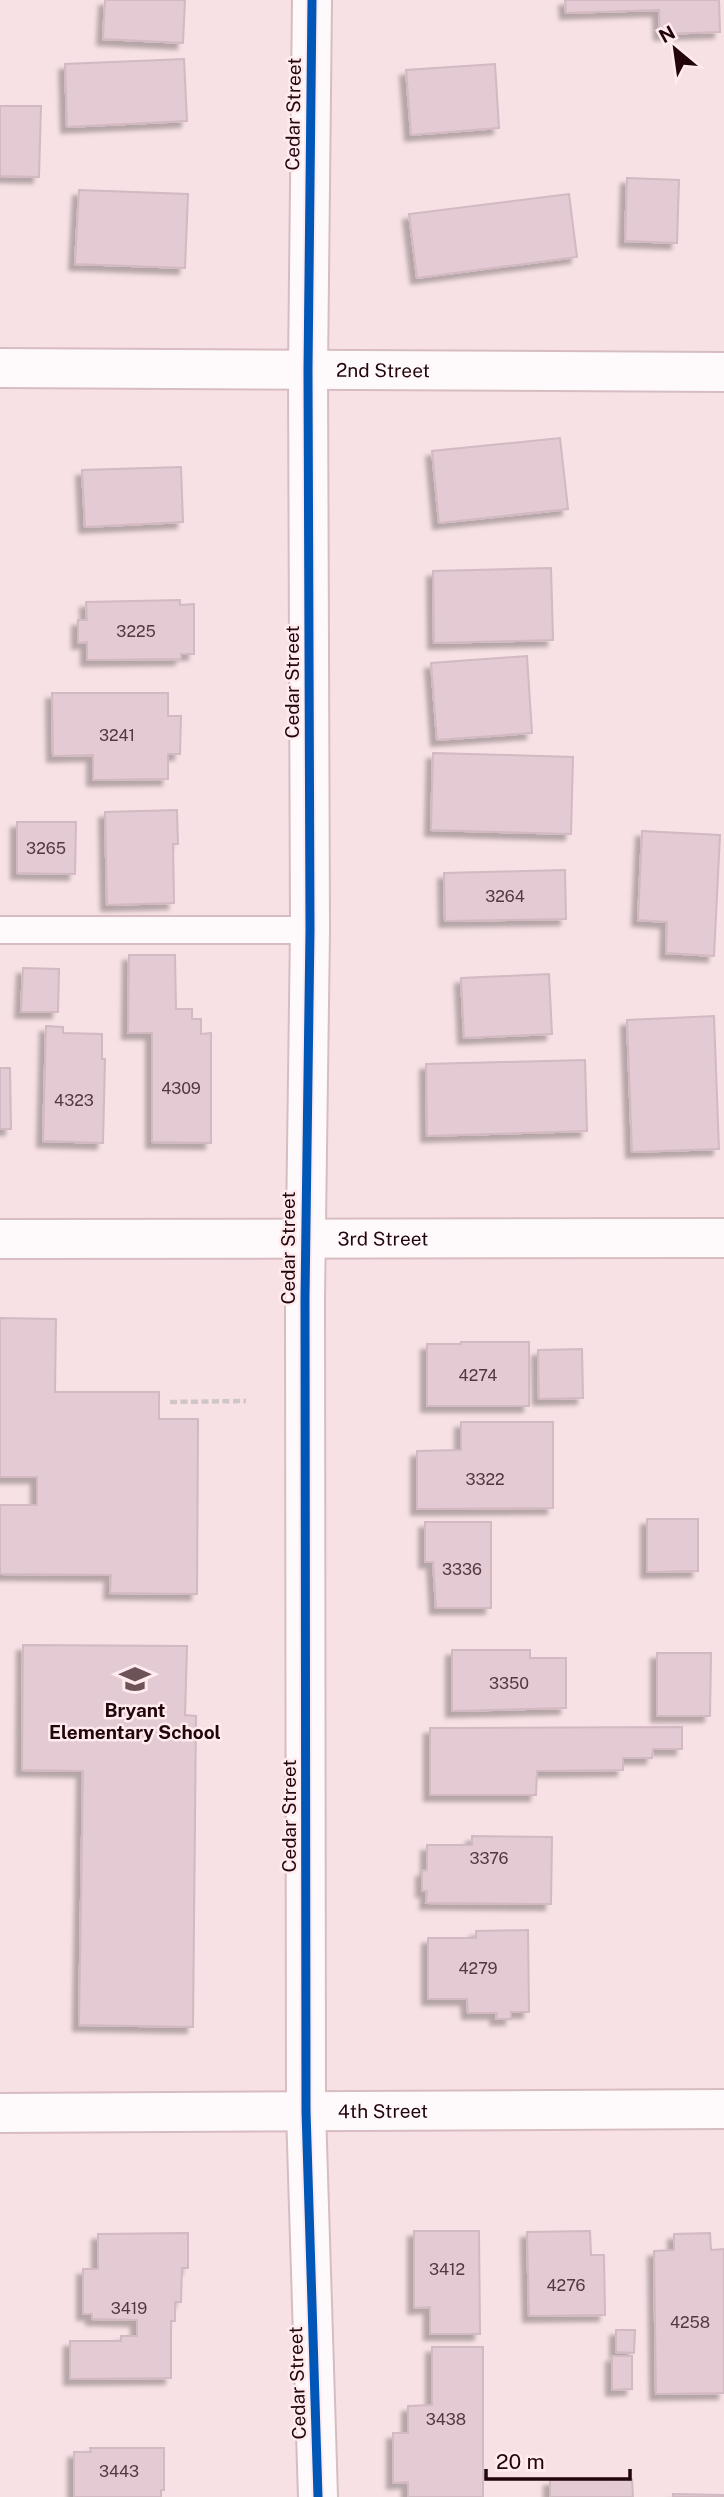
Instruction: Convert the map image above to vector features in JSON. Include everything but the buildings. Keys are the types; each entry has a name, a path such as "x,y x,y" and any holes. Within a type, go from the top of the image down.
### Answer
{"street":[{"name":"Cedar Street","path":"312,0 308,370 310,930 306,1237 306,2111 318,2497"},
{"name":"2nd Street","path":"0,368 724,372"},
{"name":"3rd Street","path":"0,1239 724,1238"},
{"name":"4th Street","path":"0,2113 724,2109"}],"lane":[{"path":"0,930 310,930"}],"path":[{"path":"170,1402 246,1401"}],"cycle path":[{"path":"312,0 308,370 310,930 305,1298 306,2111 318,2497"}],"place":[{"name":"Bryant Elementary School","path":"135,1679"}]}
